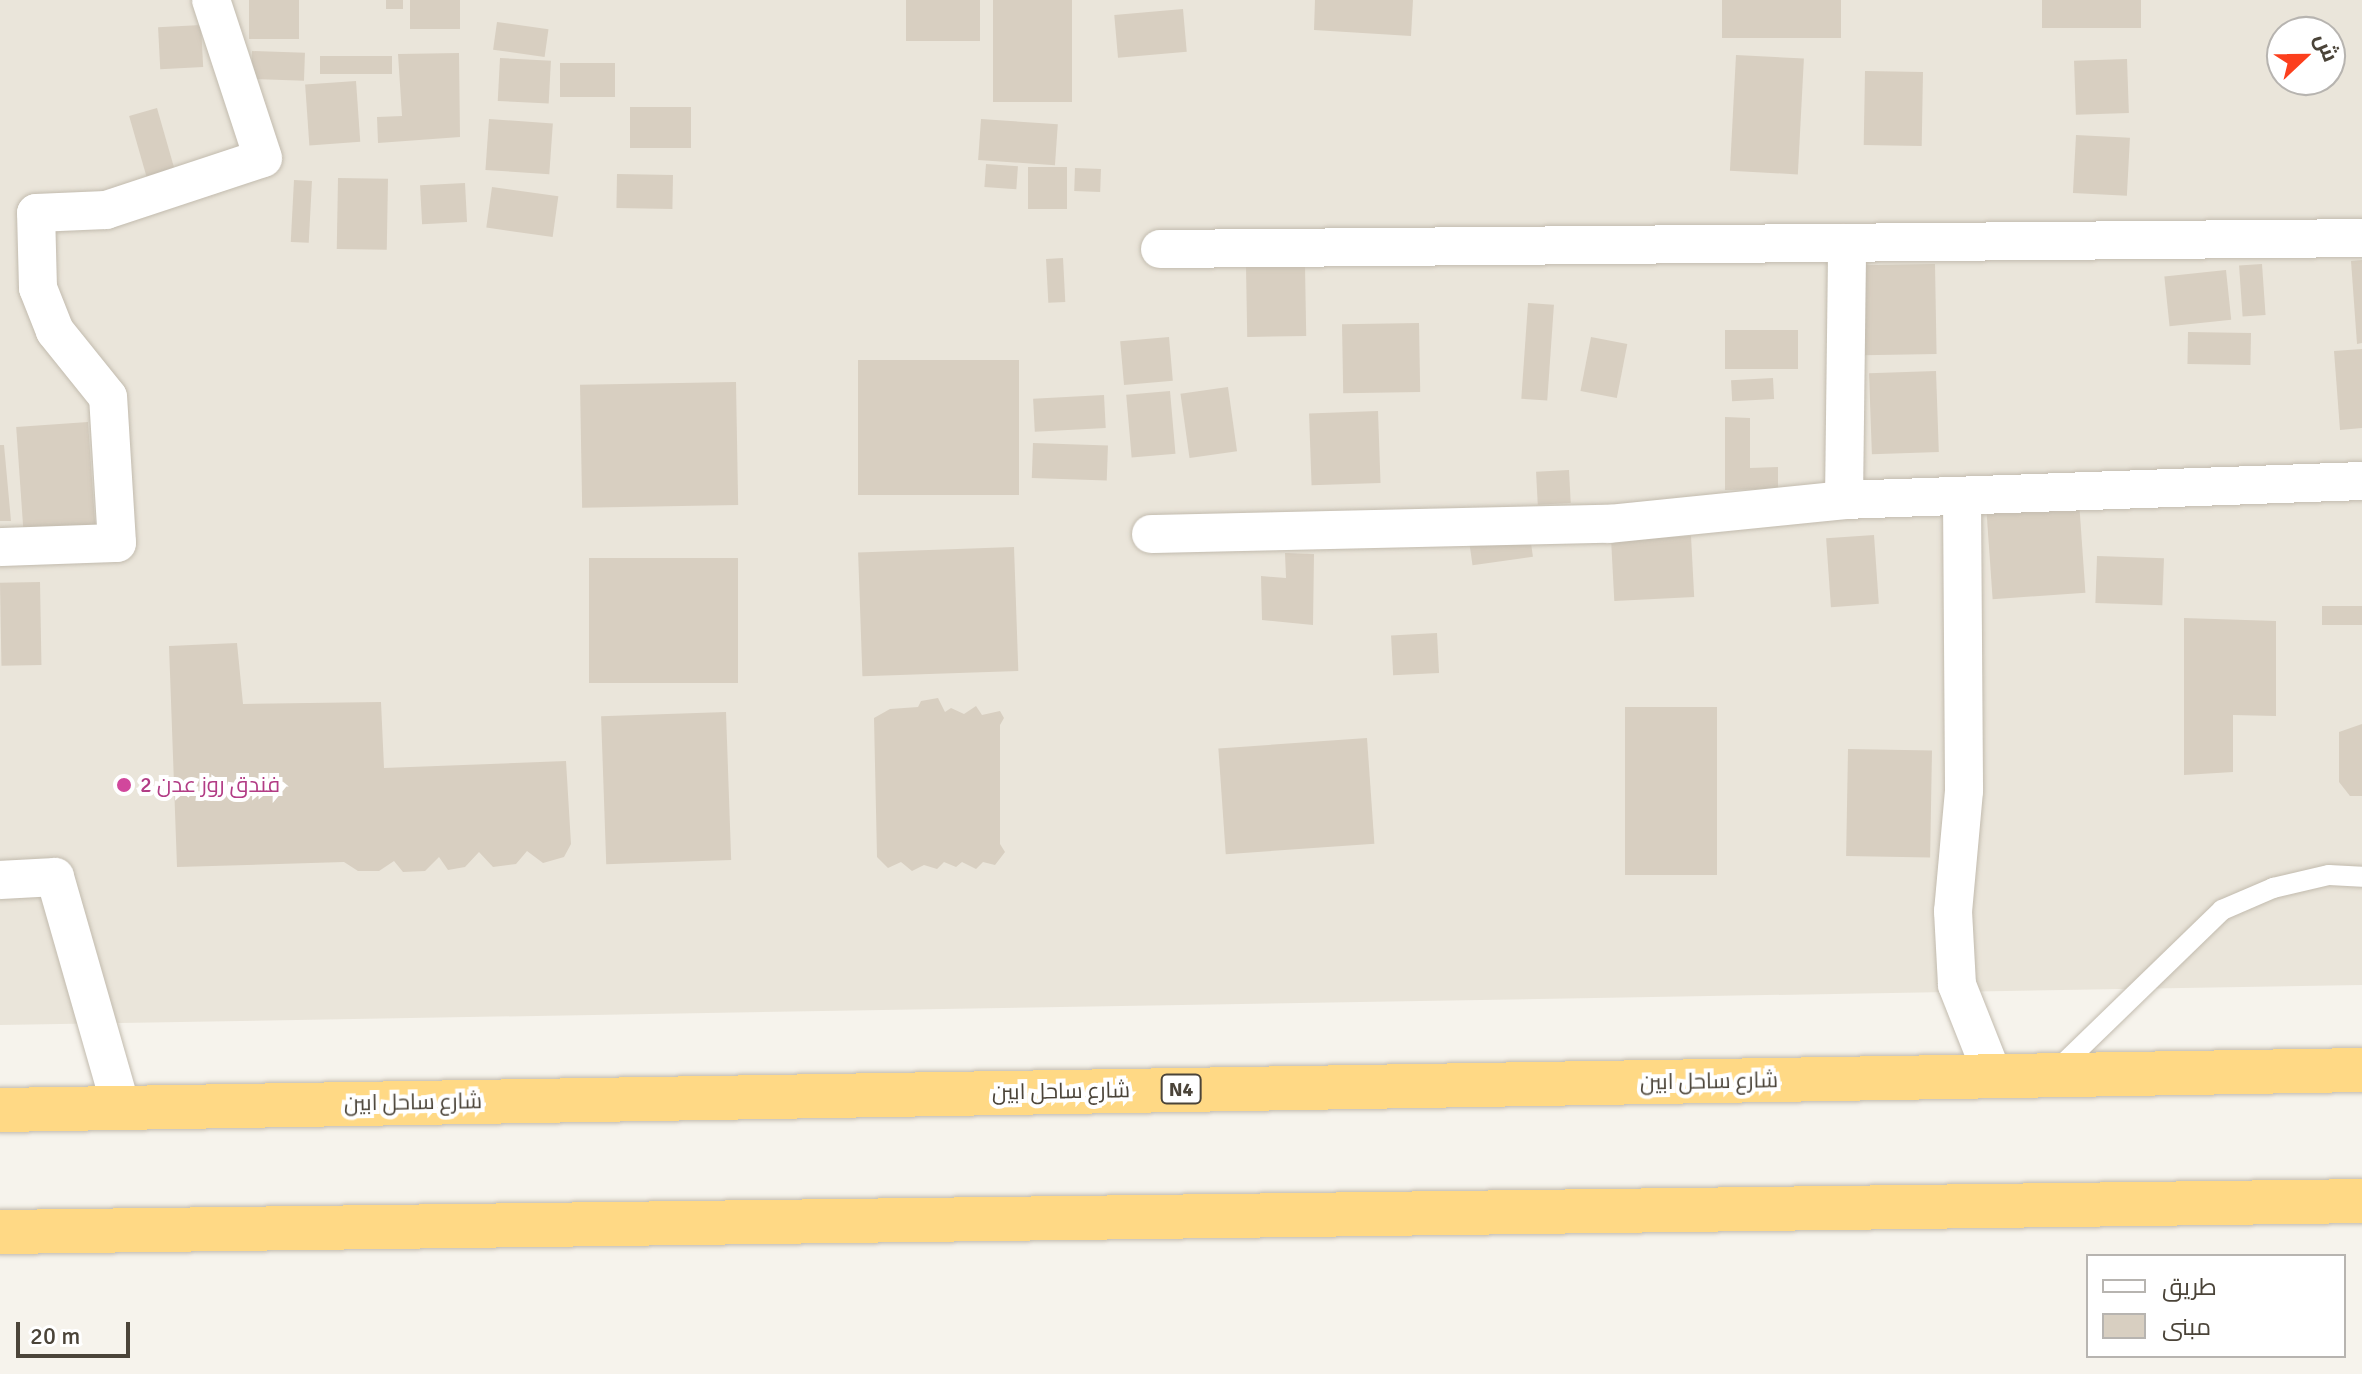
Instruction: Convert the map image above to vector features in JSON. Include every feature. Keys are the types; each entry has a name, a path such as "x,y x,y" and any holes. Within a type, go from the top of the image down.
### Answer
{"highway":[{"name":"شارع ساحل ابين","path":"0,1110 2362,1070"},
{"path":"0,1232 2362,1201"}],"street":[{"path":"0,547 117,543 108,397 55,331 38,288 36,213 106,210 263,158 211,0"},
{"path":"1160,249 2362,238"},
{"path":"1844,500 1847,243"},
{"path":"1151,534 1609,524 1844,500 2362,481"},
{"path":"1962,498 1964,791 1953,911 1957,985 1993,1076"},
{"path":"0,880 55,877 121,1107"}],"lane":[{"path":"2052,1075 2222,910 2273,888 2329,875 2362,877"}],"shaded area":[{"path":"0,0 2362,0 2362,985 0,1025"}],"building":[{"path":"249,0 299,0 299,39 249,39"},
{"path":"386,0 403,0 403,9 386,9"},
{"path":"410,0 460,0 460,29 410,29"},
{"path":"906,0 980,0 980,41 906,41"},
{"path":"993,0 1072,0 1072,102 993,102"},
{"path":"1315,0 1413,0 1411,36 1314,30"},
{"path":"1722,0 1841,0 1841,38 1722,38"},
{"path":"2042,0 2141,0 2141,28 2042,28"},
{"path":"1183,9 1187,52 1118,58 1114,15"},
{"path":"497,22 548,29 545,57 493,50"},
{"path":"201,25 203,67 160,69 158,27"},
{"path":"252,51 305,53 304,81 251,79"},
{"path":"459,53 460,137 378,143 377,117 402,116 398,54"},
{"path":"1736,55 1804,59 1798,174 1730,171"},
{"path":"320,56 392,56 392,74 320,74"},
{"path":"500,58 551,61 549,104 498,101"},
{"path":"2127,59 2129,113 2076,115 2074,61"},
{"path":"560,63 615,63 615,97 560,97"},
{"path":"1865,71 1923,72 1922,146 1864,145"},
{"path":"356,81 360,142 309,145 305,85"},
{"path":"630,107 691,107 691,148 630,148"},
{"path":"157,108 175,171 147,179 129,116"},
{"path":"489,119 553,123 549,174 485,170"},
{"path":"981,119 1058,124 1055,165 978,160"},
{"path":"2076,135 2130,138 2127,196 2073,193"},
{"path":"986,164 1018,166 1016,189 984,187"},
{"path":"1028,167 1067,167 1067,209 1028,209"},
{"path":"1075,168 1101,169 1100,192 1074,191"},
{"path":"617,174 673,175 672,209 616,208"},
{"path":"338,178 388,179 387,250 337,249"},
{"path":"294,180 312,181 309,243 291,242"},
{"path":"465,183 467,222 422,224 420,185"},
{"path":"492,187 558,196 553,237 486,228"},
{"path":"1063,258 1065,302 1048,303 1046,259"},
{"path":"2362,260 2362,343 2357,344 2351,261"},
{"path":"1935,264 1937,354 1863,355 1861,265"},
{"path":"2262,264 2266,315 2243,316 2239,266"},
{"path":"1305,266 1306,336 1247,337 1246,267"},
{"path":"2226,270 2231,320 2170,326 2164,276"},
{"path":"1528,303 1554,305 1547,401 1521,399"},
{"path":"1419,323 1420,392 1343,393 1342,324"},
{"path":"1725,330 1798,330 1798,369 1725,369"},
{"path":"2188,332 2251,333 2250,365 2187,364"},
{"path":"1169,337 1173,381 1124,385 1120,341"},
{"path":"1591,337 1627,344 1617,398 1581,391"},
{"path":"2362,349 2362,428 2340,430 2334,351"},
{"path":"858,360 1019,360 1019,495 858,495"},
{"path":"1936,371 1939,452 1872,454 1869,373"},
{"path":"1773,378 1774,399 1732,401 1731,380"},
{"path":"736,382 738,505 582,508 580,385"},
{"path":"1228,387 1237,451 1190,458 1180,394"},
{"path":"1170,391 1175,454 1132,458 1126,395"},
{"path":"1104,395 1106,428 1035,432 1033,399"},
{"path":"1378,411 1381,483 1312,485 1309,413"},
{"path":"1725,417 1750,418 1750,468 1778,467 1778,489 1725,490"},
{"path":"88,422 95,525 23,530 16,427"},
{"path":"1033,443 1108,446 1107,481 1032,478"},
{"path":"0,445 4,445 11,521 0,521"},
{"path":"1569,470 1571,503 1538,505 1536,472"},
{"path":"2079,501 2085,593 1993,599 1986,507"},
{"path":"1874,535 1879,604 1831,607 1826,538"},
{"path":"1530,536 1533,557 1473,565 1470,544"},
{"path":"1691,536 1694,597 1614,601 1611,540"},
{"path":"1014,547 1018,671 862,676 858,552"},
{"path":"1285,553 1314,554 1313,625 1262,620 1261,576 1286,578"},
{"path":"2097,556 2164,558 2162,605 2095,603"},
{"path":"589,558 738,558 738,683 589,683"},
{"path":"40,582 41,665 1,666 0,583"},
{"path":"2322,606 2362,606 2362,625 2322,625"},
{"path":"2184,618 2276,621 2276,716 2233,715 2233,772 2184,775"},
{"path":"1437,633 1439,673 1393,675 1391,635"},
{"path":"237,643 243,704 381,702 384,768 566,761 571,844 564,857 543,863 527,851 516,864 493,867 479,852 465,867 448,870 439,857 425,871 403,872 394,861 379,871 358,871 344,862 177,867 169,646"},
{"path":"938,698 945,712 951,708 964,714 976,706 982,715 1000,711 1004,718 1000,725 1000,844 1005,852 995,865 983,862 976,869 962,862 956,867 944,862 937,869 924,865 912,871 901,862 888,868 877,857 874,718 890,709 918,707 921,701"},
{"path":"1625,707 1717,707 1717,875 1625,875"},
{"path":"726,712 731,860 606,864 601,716"},
{"path":"2362,724 2362,796 2350,796 2339,782 2339,732"},
{"path":"1367,738 1374,844 1226,854 1218,748"},
{"path":"1848,749 1932,750 1930,857 1846,856"}],"place":[{"name":"فندق روز عدن 2","path":"124,785"}]}
